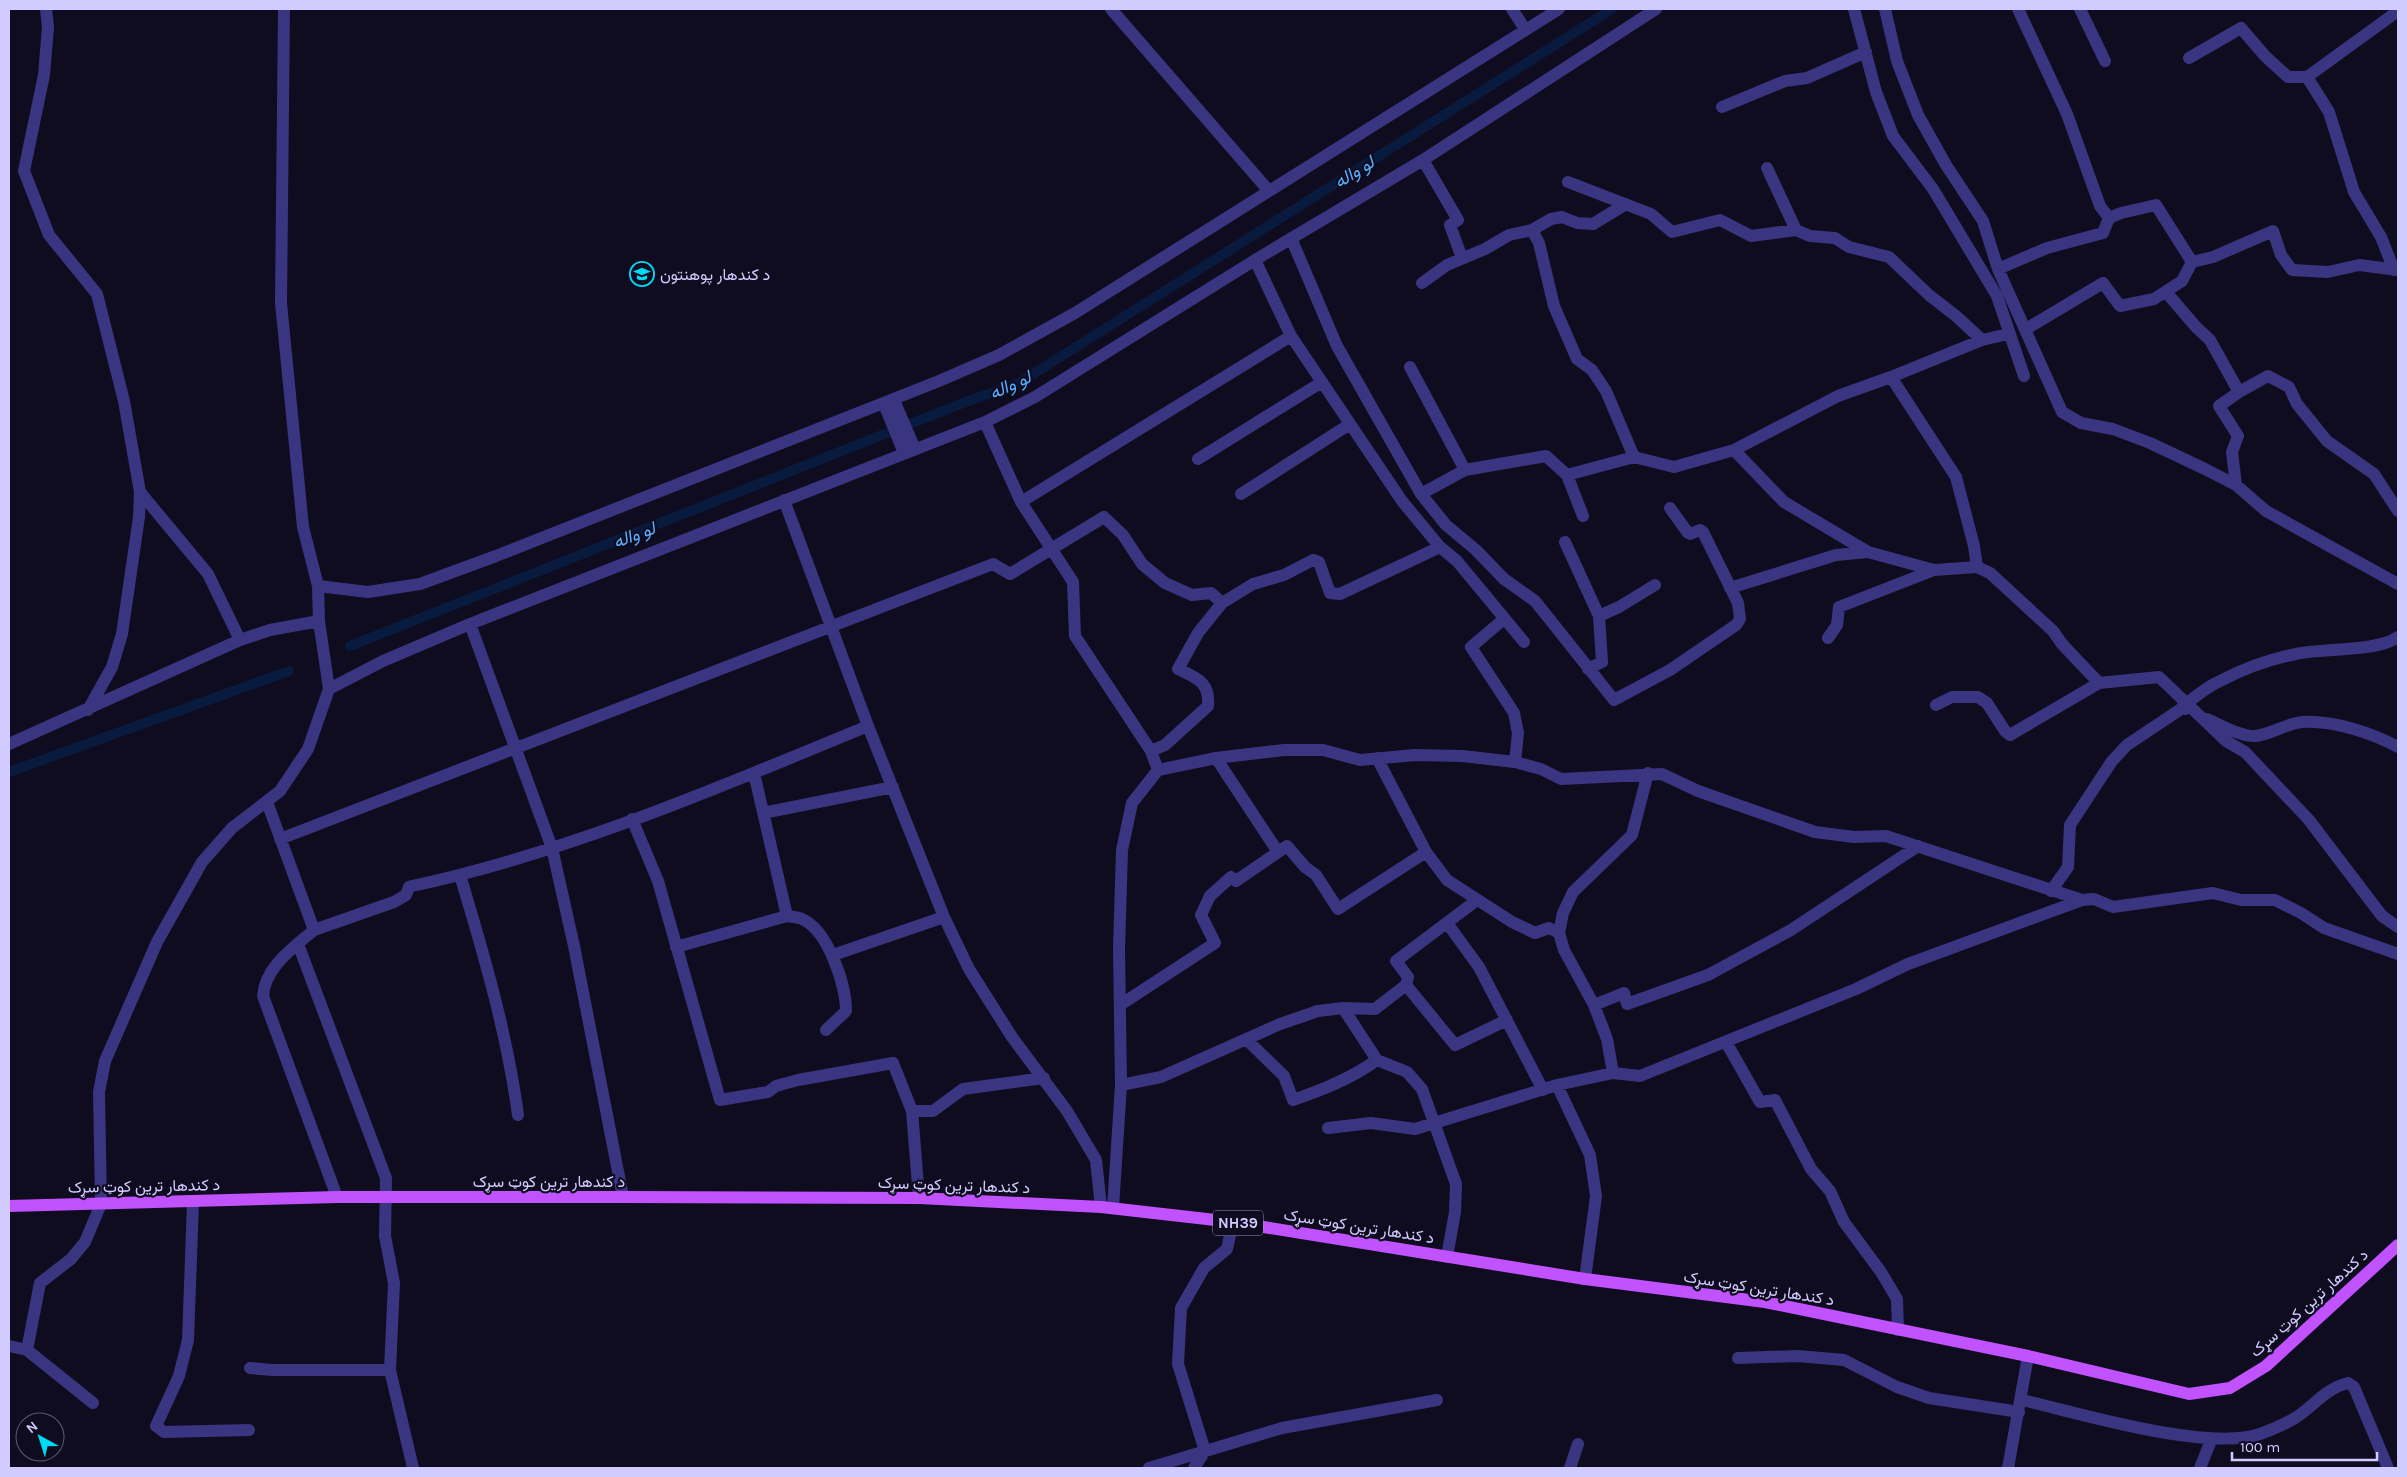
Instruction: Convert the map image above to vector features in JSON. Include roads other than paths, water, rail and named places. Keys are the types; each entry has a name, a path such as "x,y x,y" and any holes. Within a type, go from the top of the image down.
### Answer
{"main road":[{"name":"د کندهار ترين کوټ سړک","path":"9,1206 337,1197 623,1197 919,1198 1107,1207 1233,1222 1585,1279 1765,1302 2028,1356 2189,1394 2230,1388 2266,1366 2398,1245"}],"street":[{"path":"46,9 48,28 44,75 24,171 49,234 97,294 124,401 140,492 139,517 122,634 112,667 88,710"},
{"path":"27,1350 40,1283 70,1259 86,1242 101,1204 99,1092 105,1061 157,942 202,862 232,828 280,791 308,749 329,689 319,621 318,586 304,527 281,303 284,9"},
{"path":"1111,9 1269,191"},
{"path":"1512,9 1525,29"},
{"path":"318,586 368,592 420,584 889,402 999,355 1075,313 1559,9"},
{"path":"329,689 383,661 470,624 985,422 1035,397 1291,238 1423,160 1656,9"},
{"path":"1854,9 1876,92 1893,136 1933,189 1997,296 2008,334 2024,376"},
{"path":"1885,9 1897,61 1918,115 1946,165 1983,220 1998,269 2020,322 2026,329 2037,360 2062,412 2080,423 2113,429 2150,443 2236,485 2266,511 2398,584"},
{"path":"2018,9 2067,114 2100,206 2109,218"},
{"path":"2080,9 2105,60"},
{"path":"2189,58 2241,28 2265,56 2288,76 2307,77 2398,11"},
{"path":"1722,107 1785,81 1807,78 1866,52"},
{"path":"2307,77 2329,112 2354,192 2381,237 2396,270"},
{"path":"1423,160 1458,220 1450,225 1462,258"},
{"path":"1767,168 1796,230"},
{"path":"1568,182 1651,214 1672,232 1720,220 1751,236 1796,230 1810,236 1835,238 1849,248 1889,257 1928,295 1956,316 1982,340"},
{"path":"1422,282 1447,265 1485,249 1509,234 1532,230 1551,219 1562,217 1577,223 1593,224 1626,204"},
{"path":"2109,218 2156,205 2192,262"},
{"path":"1998,269 2048,248 2103,233 2109,218"},
{"path":"1532,230 1539,243 1554,306 1577,359 1592,370 1606,391 1634,457"},
{"path":"2026,329 2103,283 2120,306 2154,299 2182,281 2192,262 2213,256 2273,231 2280,255 2292,270 2328,272 2359,265 2396,270"},
{"path":"1291,238 1337,346 1421,494 1446,525 1476,550 1504,579 1535,601 1614,700 1670,670 1739,622 1738,603 1703,532 1700,530 1688,533 1670,508"},
{"path":"1255,260 1291,336 1402,501 1440,547 1458,561 1524,642"},
{"path":"2166,292 2196,327 2210,340 2239,392"},
{"path":"1568,475 1634,457 1674,467 1734,450 1838,396 1891,377 1982,340 2008,334"},
{"path":"1021,502 1291,336"},
{"path":"1410,367 1466,470"},
{"path":"2236,485 2232,452 2238,436 2219,406 2268,376 2289,387 2297,404 2326,441 2374,474 2398,510"},
{"path":"1891,377 1956,477 1974,546 1977,567"},
{"path":"1198,459 1322,382"},
{"path":"889,402 909,451"},
{"path":"985,422 1021,502 1073,582 1075,636 1151,751 1158,770"},
{"path":"1241,494 1350,424"},
{"path":"1734,450 1784,502 1868,552 1934,570"},
{"path":"1421,494 1466,470 1546,456 1568,475 1583,516"},
{"path":"140,492 208,574 240,640"},
{"path":"784,500 868,726 944,917 969,969 1012,1037 1044,1078 1096,1160 1107,1207"},
{"path":"280,839 993,564 1010,574 1104,517 1123,535 1142,564 1165,583 1192,595 1211,593 1222,603"},
{"path":"1565,542 1599,616 1602,662 1588,669"},
{"path":"1151,751 1165,745 1208,706 1209,693 1200,680 1178,669 1198,633 1222,603 1253,584 1284,575 1313,560 1319,562 1330,593 1340,594 1440,547"},
{"path":"1730,588 1836,555 1868,552"},
{"path":"1828,638 1837,625 1839,607 1934,570 1977,567 1990,573 2053,630 2062,644 2099,684"},
{"path":"1599,616 1619,607 1655,586"},
{"path":"1504,619 1471,647 1514,713 1518,733 1515,762"},
{"path":"9,744 240,640 270,630 319,621"},
{"path":"470,624 517,748 552,848 576,955 623,1197"},
{"path":"2398,637 2393,640 2358,648 2295,654 2258,664 2218,681 2182,707 2226,728 2255,736 2302,722 2374,734 2398,747"},
{"path":"1936,705 1952,697 1978,697 1986,704 2004,731 2010,735 2099,684 2159,678 2226,741 2245,752 2309,820 2382,916 2398,927"},
{"path":"2051,891 2068,867 2070,825 2112,761 2128,745 2187,706"},
{"path":"337,1197 263,996 264,982 282,958 314,930 394,902 406,896 409,887 460,876 552,848 754,772 868,726"},
{"path":"1107,1207 1121,1086 1119,949 1122,850 1132,804 1158,770 1216,758 1284,750 1323,750 1360,760 1415,754 1462,756 1515,762 1541,769 1560,778 1662,774 1698,791 1815,832 1854,838 1886,836 2082,900"},
{"path":"1216,758 1278,852"},
{"path":"1377,758 1426,852 1447,880 1512,922 1535,933 1554,931"},
{"path":"754,772 787,916"},
{"path":"1554,931 1573,892 1632,835 1648,774"},
{"path":"763,813 892,787"},
{"path":"266,802 314,930"},
{"path":"632,819 658,881 720,1100 768,1092 776,1086 798,1080 893,1063 912,1111 919,1198"},
{"path":"1120,1005 1215,943 1201,915 1210,896 1230,877 1236,881 1287,846 1305,867 1316,875 1338,909 1426,852"},
{"path":"1594,1006 1624,993 1627,1004 1708,975 1791,930 1918,846"},
{"path":"460,876 494,991 512,1073 518,1115"},
{"path":"1328,1128 1371,1122 1415,1129 1557,1085 1613,1073 1640,1076 1856,989 1908,964 2082,900 2094,899 2113,906 2213,894 2241,900 2275,900 2301,913 2324,928 2398,954"},
{"path":"1121,1086 1161,1077 1280,1024 1318,1010 1343,1008 1375,1009 1406,985 1408,977 1396,961 1477,900"},
{"path":"676,947 787,916 803,919 814,928 833,955 846,1001 846,1011 826,1030"},
{"path":"833,955 944,917"},
{"path":"1447,923 1479,967 1543,1090"},
{"path":"1554,931 1594,1006 1607,1039 1613,1073"},
{"path":"298,944 386,1178 385,1236 394,1283 390,1370 413,1468"},
{"path":"1406,985 1455,1045 1506,1020"},
{"path":"1343,1008 1377,1060 1407,1072 1422,1089 1456,1184 1455,1212 1447,1256"},
{"path":"1246,1039 1284,1076 1293,1100 1319,1092 1353,1077 1377,1060"},
{"path":"1726,1042 1760,1102 1776,1100 1811,1169 1830,1191 1844,1222 1881,1272 1896,1299 1898,1330"},
{"path":"912,1111 933,1111 963,1089 1044,1078"},
{"path":"1557,1085 1590,1155 1596,1196 1585,1279"},
{"path":"193,1202 188,1340 179,1376 156,1426 164,1432 249,1430"},
{"path":"1205,1451 1178,1364 1181,1308 1204,1268 1227,1249 1233,1222"},
{"path":"9,1346 27,1350 93,1403"},
{"path":"1738,1358 1797,1356 1844,1360 1897,1387 1929,1398 2021,1406 2148,1429 2212,1438 2259,1434 2294,1419 2337,1386 2348,1383 2354,1387 2388,1468"},
{"path":"2008,1468 2021,1406 2028,1356"},
{"path":"250,1368 272,1370 390,1370"},
{"path":"1149,1468 1282,1428 1437,1400"},
{"path":"2200,1468 2212,1438"},
{"path":"1570,1468 1578,1444"},
{"path":"1194,1468 1205,1451"}],"waterway":[{"name":"لو واله","path":"350,646 968,401 1019,383 1612,9"},
{"path":"9,772 289,671"}],"place":[{"name":"د کندهار پوهنتون","path":"642,274"}]}
